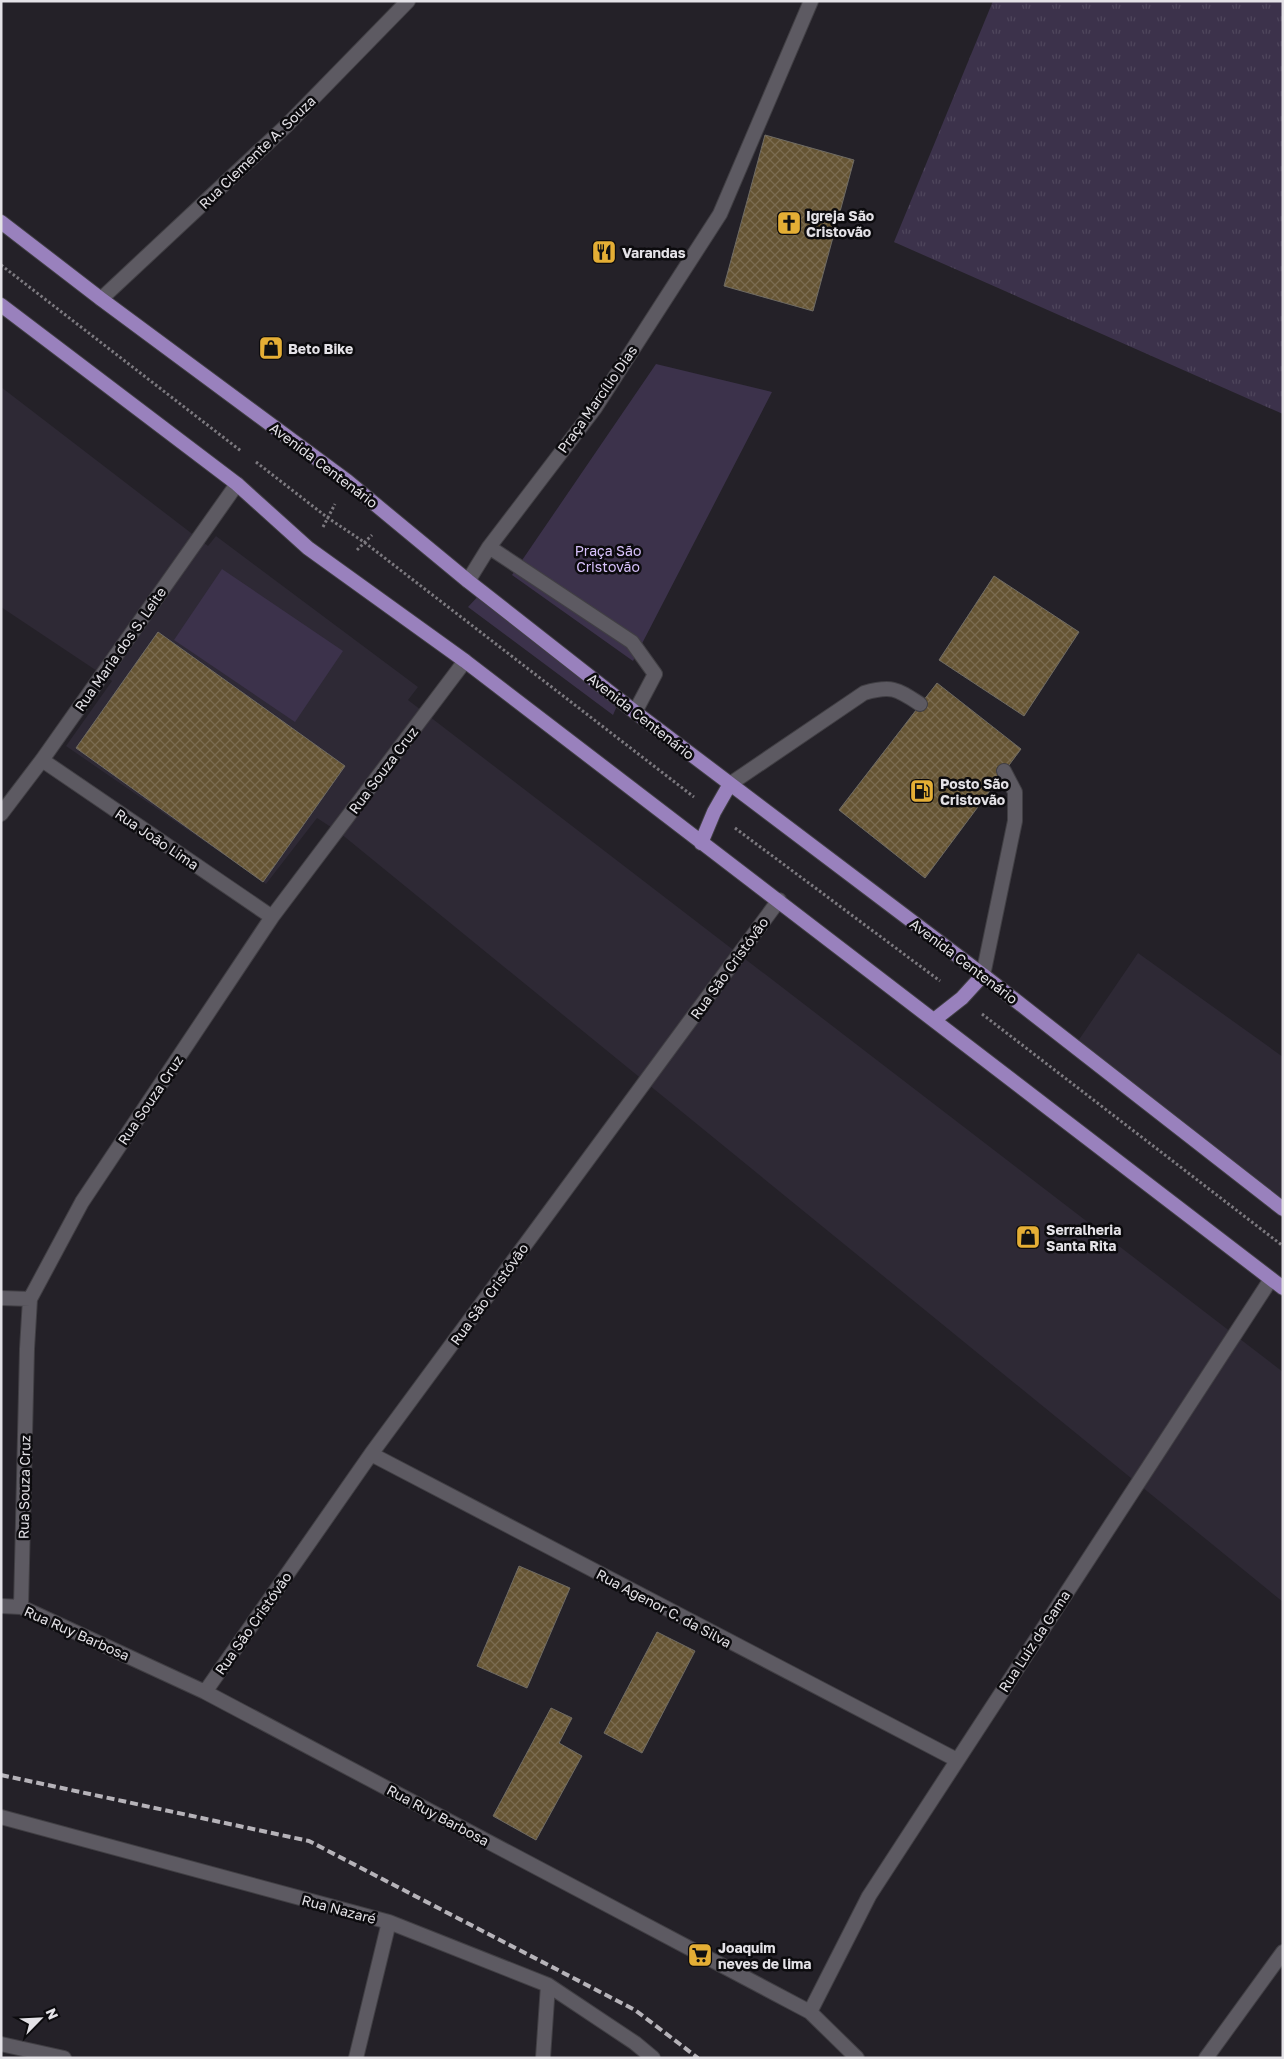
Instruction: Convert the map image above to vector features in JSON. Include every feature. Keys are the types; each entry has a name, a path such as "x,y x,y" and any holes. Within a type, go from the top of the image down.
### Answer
{"main road":[{"name":"Avenida Centenário","path":"1,222 101,299 347,481 468,581 635,712 983,975 1283,1209"},
{"path":"1,305 237,484 308,548 465,661 1283,1288"},
{"path":"701,843 714,812 730,784"},
{"path":"934,1020 962,998 983,975"}],"street":[{"name":"Rua Clemente A. Souza","path":"101,299 286,126 408,1"},
{"name":"Praça Marcílio Dias","path":"468,581 489,547 594,408 720,214 811,1"},
{"name":"Rua Maria dos S. Leite","path":"1,814 42,760 237,484"},
{"path":"489,547 632,642 655,674 635,712"},
{"name":"Rua Souza Cruz","path":"21,1608 27,1349 30,1299 82,1202 272,917 465,661"},
{"path":"730,784 864,693 880,689 899,690 920,704"},
{"name":"Rua João Lima","path":"42,760 272,917"},
{"path":"983,975 1015,821 1015,792 1004,771"},
{"name":"Rua São Cristóvão","path":"205,1692 371,1454 779,900"},
{"name":"Rua Luiz da Gama","path":"810,2012 869,1896 1271,1279"},
{"path":"1,1298 30,1299"},
{"name":"Rua Agenor C. da Silva","path":"371,1454 956,1760"},
{"name":"Rua Ruy Barbosa","path":"1,1606 21,1608 205,1692 810,2012 857,2058"},
{"name":"Rua Nazaré","path":"1,1817 389,1922 548,1985 636,2043 653,2058"},
{"path":"356,2058 389,1922"},
{"path":"1206,2058 1283,1952"},
{"path":"543,2058 548,1985"},
{"path":"1,2044 64,2058"}],"path":[{"path":"1,265 243,452"},
{"path":"250,458 328,518 364,542 714,812 962,998 1283,1246"},
{"path":"308,548 314,543 347,481"},
{"path":"338,570 389,516"}],"shaded area":[{"path":"1,387 208,546 216,536 418,687 408,700 1283,1372 1283,1602 340,833 317,818 266,884 66,746 112,681 1,607"},
{"path":"1138,953 1283,1057 1283,1202 1076,1044"}],"green space":[{"path":"993,1 1283,1 1283,414 894,242"},
{"name":"Praça São Cristovão","path":"656,364 772,392 633,661 512,575"},
{"path":"222,569 343,651 295,722 174,640"},
{"path":"482,592 621,697 613,715 468,607"}],"building":[{"name":"Igreja São Cristovão","path":"765,135 854,160 813,311 724,286"},
{"path":"994,576 1079,632 1024,716 939,660"},
{"path":"158,632 345,766 263,882 76,748"},
{"name":"Posto São Cristovão","path":"937,683 1021,749 925,878 839,810"},
{"path":"519,1566 570,1588 527,1688 477,1666"},
{"path":"657,1632 695,1651 642,1753 604,1733"},
{"path":"551,1708 572,1718 559,1743 582,1756 536,1840 493,1816"}],"railway":[{"path":"1,1775 309,1841 635,2010 698,2058"}],"place":[{"name":"Igreja São Cristovão","path":"789,223"},
{"name":"Varandas","path":"604,252"},
{"name":"Beto Bike","path":"271,348"},
{"name":"Posto São Cristovão","path":"922,791"},
{"name":"Serralheria Santa Rita","path":"1028,1237"},
{"name":"Joaquim neves de lima","path":"700,1955"}]}
